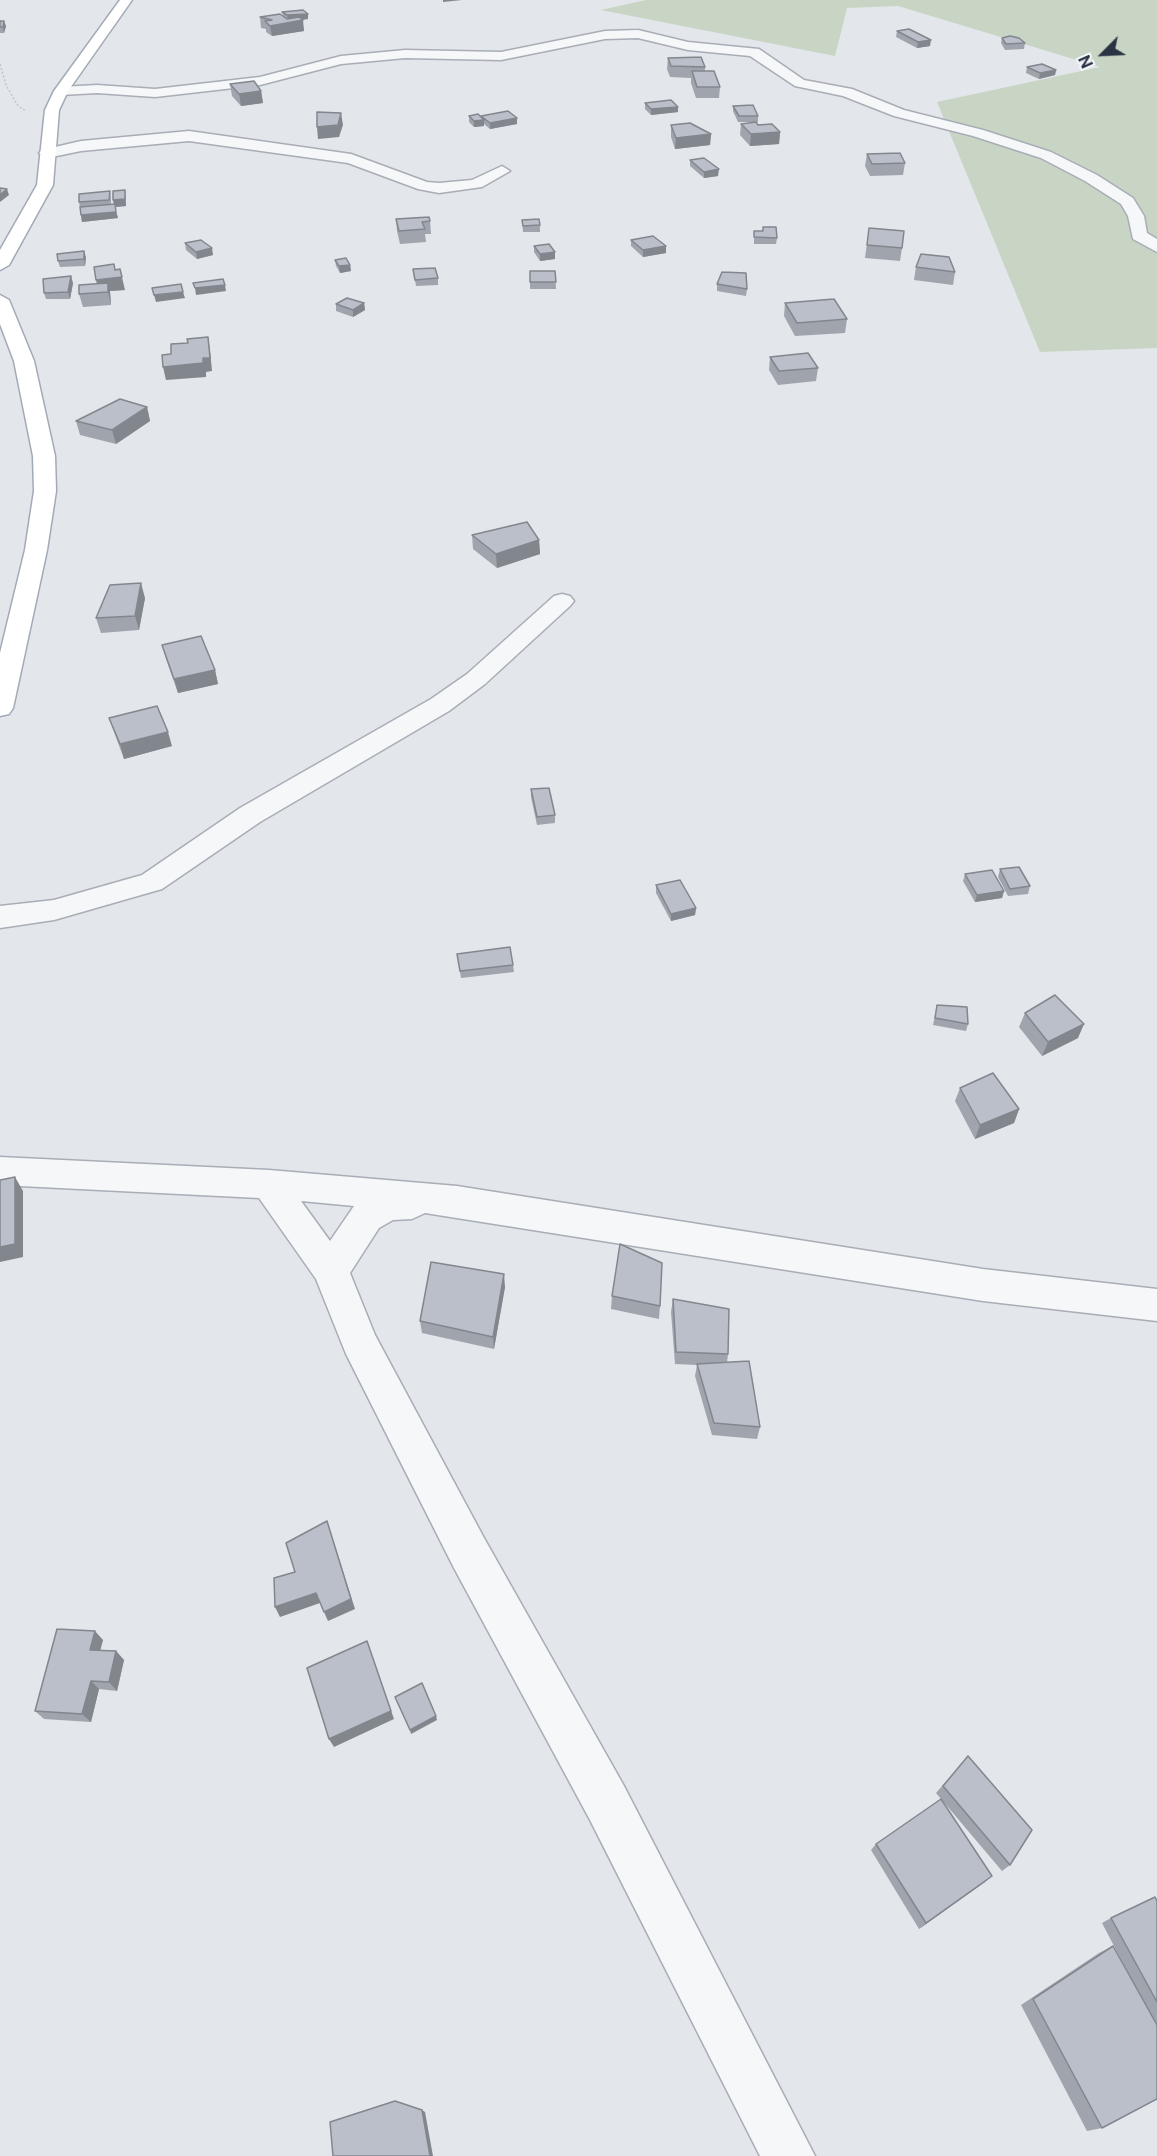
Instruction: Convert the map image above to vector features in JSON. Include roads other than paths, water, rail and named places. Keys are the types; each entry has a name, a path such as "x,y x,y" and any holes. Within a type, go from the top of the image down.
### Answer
{"main road":[{"path":"0,266 45,185 52,110 61,91 126,0"},
{"path":"0,300 27,371 44,456 45,491 36,550 0,708"}],"street":[{"path":"61,91 97,89 155,93 260,81 341,60 405,54 501,56 605,35 638,34 688,46 754,52 800,83 847,93 909,116 978,133 1046,155 1091,178 1127,201 1136,216 1138,235 1157,248"},
{"path":"48,153 91,145 189,136 351,159 424,186 440,188 476,184 502,171"},
{"path":"0,917 54,910 153,882 250,816 440,705 476,679 562,601"},
{"path":"0,1171 269,1184 457,1201 983,1285 1157,1305"},
{"path":"269,1184 331,1271 359,1342 399,1421 607,1803 788,2156"},
{"path":"331,1271 366,1217 389,1206 457,1201"}]}
